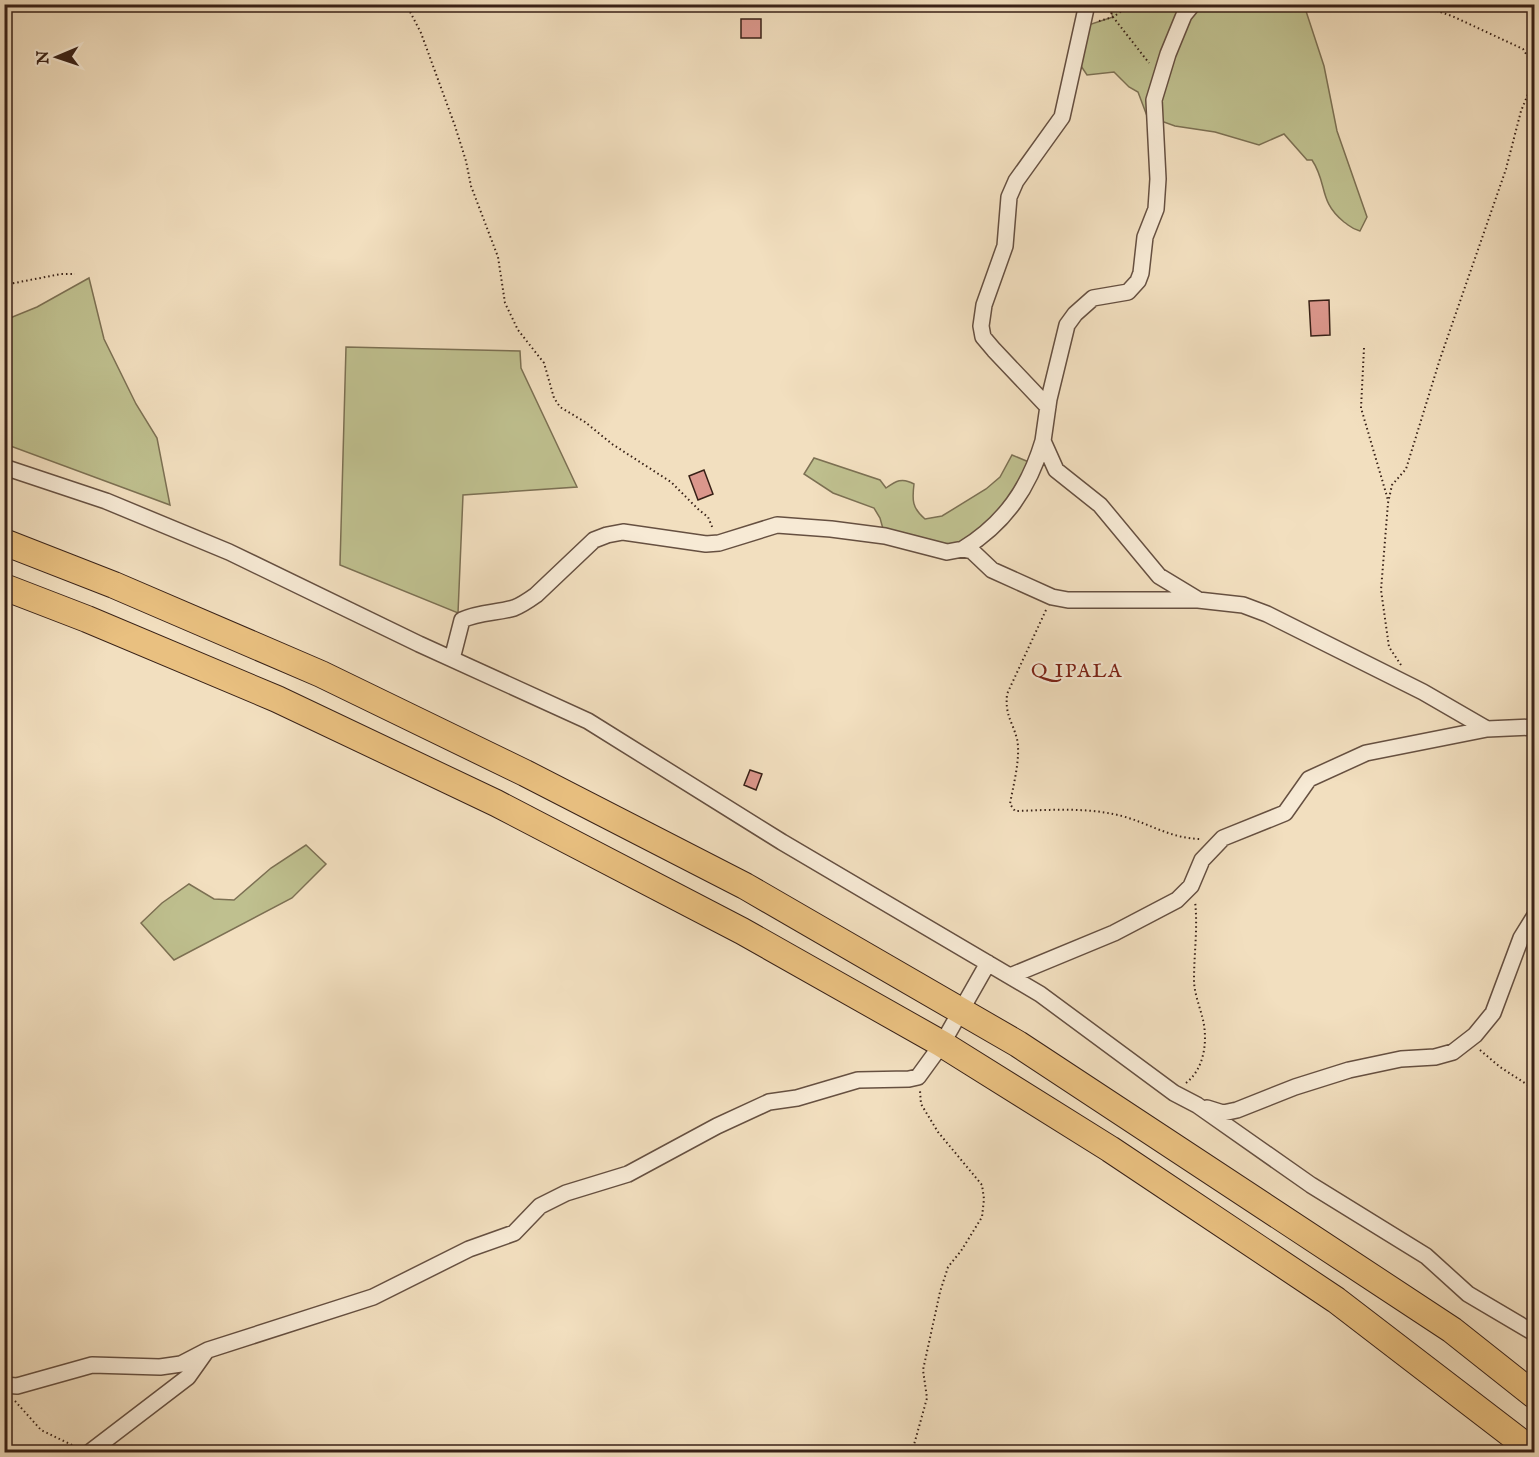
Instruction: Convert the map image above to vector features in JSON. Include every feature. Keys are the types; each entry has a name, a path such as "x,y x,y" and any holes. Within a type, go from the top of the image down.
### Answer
{"highway":[{"path":"4,542 114,585 321,674 525,773 745,886 1028,1050 1452,1330 1534,1395"},
{"path":"4,587 87,619 277,699 496,803 742,931 942,1044 1110,1149 1336,1300 1534,1452"}],"street":[{"path":"1048,407 983,337 981,326 984,305 1005,246 1009,197 1016,181 1062,117 1087,4"},
{"path":"452,659 462,620 472,615 514,608 527,602 594,540 607,535 623,532 706,544 719,543 777,525 885,536 947,552 963,549 984,536 1024,489 1036,465 1067,325 1075,314 1093,298 1128,292 1138,281 1145,237 1156,209 1158,179 1154,100 1168,54 1184,15 1193,4"},
{"path":"1043,441 1056,470 1100,505 1159,576 1198,600"},
{"path":"4,467 106,501 229,552 452,659 588,721 782,842 1040,994 1174,1093 1197,1105 1311,1185 1426,1256 1468,1294 1534,1333"},
{"path":"963,549 972,551 992,570 1052,597 1068,600 1198,600 1243,605 1267,614 1423,692 1487,729"},
{"path":"1010,976 1114,933 1177,900 1191,886 1202,860 1223,838 1285,813 1309,779 1366,753 1487,729 1527,728 1534,741"},
{"path":"1197,1105 1223,1113 1349,1070 1401,1059 1435,1057 1453,1052 1475,1035 1493,1013 1521,938 1534,917"},
{"path":"7,1391 17,1386 92,1365 160,1367 181,1364 208,1350 373,1297 469,1249 514,1233 540,1206 628,1174 717,1126 769,1102 797,1098 858,1080 918,1077 942,1044 988,963"},
{"path":"84,1450 188,1377 208,1350"}],"path":[{"path":"406,4 421,33 466,161 471,186 498,257 508,310 518,330 544,363 554,398 560,406 585,422 612,444 671,482 708,517 719,543"},
{"path":"1108,4 1113,17 1146,56 1159,82"},
{"path":"1082,27 1113,17 1132,4"},
{"path":"1401,665 1389,647 1381,590 1388,503 1392,485 1406,469 1440,359 1506,169 1521,111 1534,80 1531,62 1523,49 1452,16 1416,4"},
{"path":"4,285 61,274 75,274"},
{"path":"1364,348 1361,408 1388,503"},
{"path":"1052,597 1037,634 1007,694 1006,709 1017,740 1016,772 1010,804 1015,811 1088,810 1123,817 1172,836 1194,839 1223,838"},
{"path":"1174,1093 1192,1078 1200,1066 1204,1040 1204,1022 1193,982 1197,918 1191,886"},
{"path":"1468,1040 1500,1067 1534,1089"},
{"path":"912,1452 927,1398 923,1370 939,1292 948,1267 982,1217 984,1199 982,1185 938,1132 921,1104 918,1077"},
{"path":"7,1391 41,1430 84,1450"}],"green space":[{"path":"1108,5 1304,5 1324,66 1337,131 1367,217 1360,231 1344,222 1330,207 1312,160 1307,160 1284,134 1259,145 1215,132 1175,126 1147,116 1138,92 1129,87 1114,72 1087,75 1075,57 1082,27 1113,17"},
{"path":"89,278 104,339 136,404 157,438 170,505 5,444 5,320 37,307"},
{"path":"346,347 520,351 521,368 577,487 463,495 458,613 340,565"},
{"path":"1012,455 1036,465 1024,489 963,549 885,536 880,518 874,508 833,493 804,474 814,458 880,480 886,488 899,481 910,482 914,484 915,507 925,519 942,516 986,489 1000,477"},
{"path":"306,845 326,864 292,898 174,960 141,923 162,903 189,884 214,899 234,900 271,868"}],"building":[{"path":"741,19 761,19 761,38 741,38"},
{"path":"1329,300 1330,335 1311,336 1309,301"},
{"path":"704,470 713,494 698,500 689,476"},
{"path":"750,770 762,774 756,790 744,785"}],"district":[{"name":"Q IPALA","path":"1077,671"}]}
